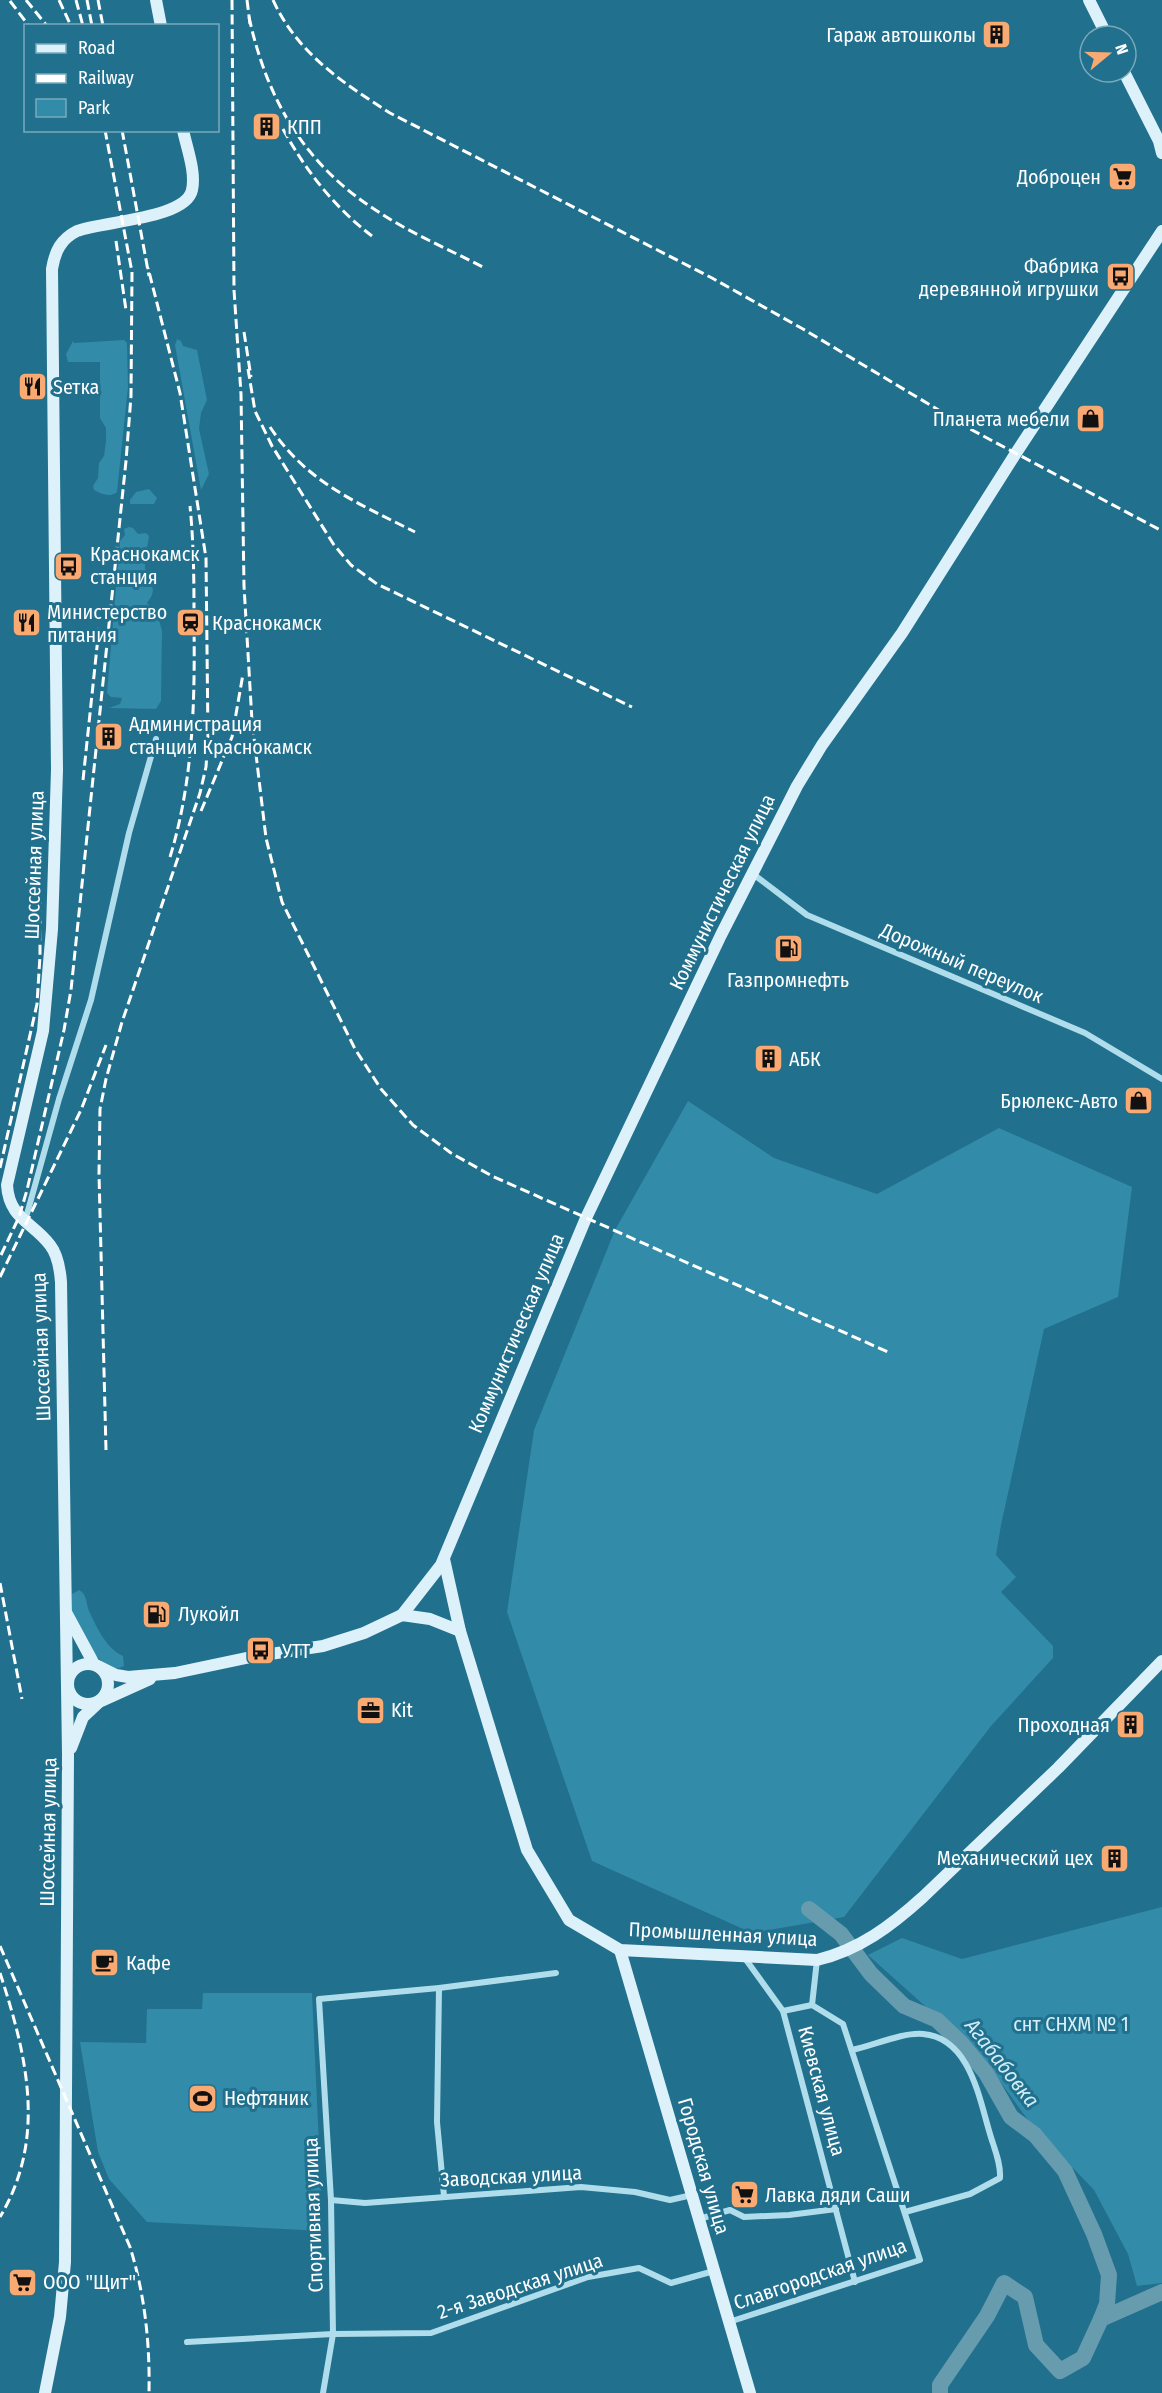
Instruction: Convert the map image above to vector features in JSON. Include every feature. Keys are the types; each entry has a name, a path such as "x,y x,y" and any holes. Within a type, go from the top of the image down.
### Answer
{"main road":[{"path":"156,0 161,24"},
{"path":"1089,0 1101,24"},
{"path":"1131,84 1161,146"},
{"name":"Шоссейная улица","path":"45,2393 60,2316 65,2262 68,1755 60,1270 50,1245 14,1210 8,1196 7,1185 44,1024 52,930 57,770 52,269 55,254 61,244 77,231 168,211 186,202 193,184 183,132"},
{"name":"Коммунистическая улица","path":"402,1615 444,1559 586,1218 752,874 808,767 902,633 1016,453 1162,231"},
{"path":"444,1559 460,1630"},
{"path":"432,1584 448,1589 452,1598 452,1606 446,1615 430,1619 418,1606 422,1589 432,1584"},
{"path":"64,1608 75,1632 94,1664 106,1676 108,1683 99,1702 83,1718 68,1755"},
{"path":"156,1676 99,1702 87,1704 78,1702 71,1696 67,1680 77,1666 94,1664 116,1675 156,1676 251,1657 323,1646 364,1633 402,1615 430,1619 460,1630"},
{"name":"Промышленная улица","path":"460,1630 527,1850 569,1920 620,1950 817,1960 838,1955 864,1943 902,1916 1058,1768 1162,1660"},
{"name":"Городская улица","path":"620,1950 750,2393"}],"street":[{"path":"27,1214 59,1100 91,1000 129,833 156,739"},
{"name":"Дорожный переулок","path":"752,874 807,915 1085,1034 1162,1078"},
{"name":"Киевская улица","path":"743,1955 783,2011 855,2282"},
{"path":"783,2011 812,2005 817,1960"},
{"path":"444,2196 437,2122 439,1988 556,1973"},
{"name":"Спортивная улица","path":"323,2393 333,2334 331,2200 319,1999 439,1988"},
{"name":"Славгородская улица","path":"729,2322 920,2260 843,2024 812,2005"},
{"path":"852,2050 913,2034 938,2037 950,2045 961,2057 971,2074 977,2092 999,2165 1000,2178 970,2194 904,2212"},
{"name":"Заводская улица","path":"331,2200 365,2203 581,2187 635,2192 670,2200 692,2194"},
{"path":"699,2219 730,2210 744,2217 789,2215 836,2209"},
{"name":"2-я Заводская улица","path":"187,2342 333,2334 431,2333 588,2277 639,2268 671,2283 714,2271"}],"green space":[{"path":"177,339 183,346 197,350 207,400 201,413 199,429 209,474 201,490 175,345"},
{"path":"124,340 127,343 128,387 117,492 106,495 94,490 93,486 98,478 99,463 104,456 106,441 106,428 100,418 100,362 68,362 66,354 73,341 74,343"},
{"path":"149,489 157,498 154,504 130,504 136,492"},
{"path":"129,527 138,534 146,533 149,536 145,566 153,592 147,603 158,616 162,631 161,701 156,709 109,708 120,704 122,698 111,697 107,693 120,541 125,535 124,529"},
{"path":"688,1101 774,1158 877,1194 999,1128 1132,1187 1118,1297 1044,1329 1001,1525 996,1555 1016,1577 1001,1592 1053,1646 1053,1658 991,1726 844,1917 752,1933 592,1861 507,1612 534,1430 615,1230"},
{"path":"79,1590 85,1596 89,1611 103,1637 123,1656 124,1666 117,1669 109,1668 95,1655 71,1612 72,1594"},
{"name":"снт СНХМ № 1","path":"1162,1907 1162,2283 1137,2286 1128,2254 1094,2190 1031,2124 983,2058 868,1955 902,1938 962,1959"},
{"name":"Нефтяник","path":"203,1993 312,1993 323,2231 147,2222 109,2179 98,2152 80,2042 146,2043 147,2009 202,2009"}],"waterway":[{"name":"Агабабовка","path":"809,1909 841,1934 871,1974 904,2006 937,2020 961,2043 986,2073 1011,2117 1035,2135 1065,2171 1094,2234 1109,2275 1107,2304 1101,2319"},
{"path":"940,2393 940,2385 987,2316 1004,2283 1025,2297 1036,2345 1060,2371 1083,2358 1101,2319 1162,2292"}],"railway":[{"path":"26,0 45,24"},
{"path":"59,0 70,24"},
{"path":"76,0 82,24"},
{"path":"87,0 92,24"},
{"path":"98,0 103,24"},
{"path":"232,0 234,290 241,394 244,586 252,721 266,838 282,902 355,1049 381,1089 413,1125 451,1153 492,1176 888,1352"},
{"path":"247,0 250,24"},
{"path":"273,0 283,19 308,51 339,78 390,113 712,278 803,329 972,430 1162,531"},
{"path":"10,1 27,24"},
{"path":"249,17 266,76 278,103 293,128 329,173 352,193 390,219 483,267"},
{"path":"283,129 301,159 322,187 345,213 372,236"},
{"path":"1,1255 19,1217 27,1190 71,990 126,461 131,396 132,272 105,132"},
{"path":"122,132 149,276"},
{"path":"116,241 126,310"},
{"path":"106,1450 99,1174 100,1109 122,1022 200,793 206,767 208,738 206,558 180,393 148,268"},
{"path":"244,332 251,377"},
{"path":"248,369 255,411 272,446 334,545 351,565 377,584 632,707"},
{"path":"270,427 300,463 317,477 354,501 415,532"},
{"path":"170,857 184,800 193,713 194,580 190,506"},
{"path":"83,780 99,628"},
{"path":"201,811 232,737 243,674"},
{"path":"0,1168 37,1004 40,956 40,865"},
{"path":"0,1277 81,1110 106,1045"},
{"path":"0,1583 22,1699"},
{"path":"0,1946 130,2247 146,2320 149,2393"},
{"path":"0,1973 18,2035 28,2096 28,2127 24,2157 15,2187 0,2217"}],"place":[{"name":"Гараж автошколы","path":"997,35"},
{"name":"КПП","path":"266,127"},
{"name":"Доброцен","path":"1122,177"},
{"name":"Фабрика деревянной игрушки","path":"1120,277"},
{"name":"Sетка","path":"32,387"},
{"name":"Планета мебели","path":"1091,419"},
{"name":"Краснокамск станция","path":"69,566"},
{"name":"Министерство питания","path":"26,623"},
{"name":"Краснокамск","path":"191,623"},
{"name":"Администрация станции Краснокамск","path":"108,736"},
{"name":"Газпромнефть","path":"788,949"},
{"name":"АБК","path":"768,1059"},
{"name":"Брюлекс-Авто","path":"1139,1101"},
{"name":"Лукойл","path":"157,1614"},
{"name":"УТТ","path":"261,1651"},
{"name":"Kit","path":"370,1710"},
{"name":"Проходная","path":"1131,1725"},
{"name":"Механический цех","path":"1114,1858"},
{"name":"Кафе","path":"105,1963"},
{"name":"Нефтяник","path":"203,2098"},
{"name":"Лавка дяди Саши","path":"744,2195"},
{"name":"ООО \"Щит\"","path":"22,2282"}]}
